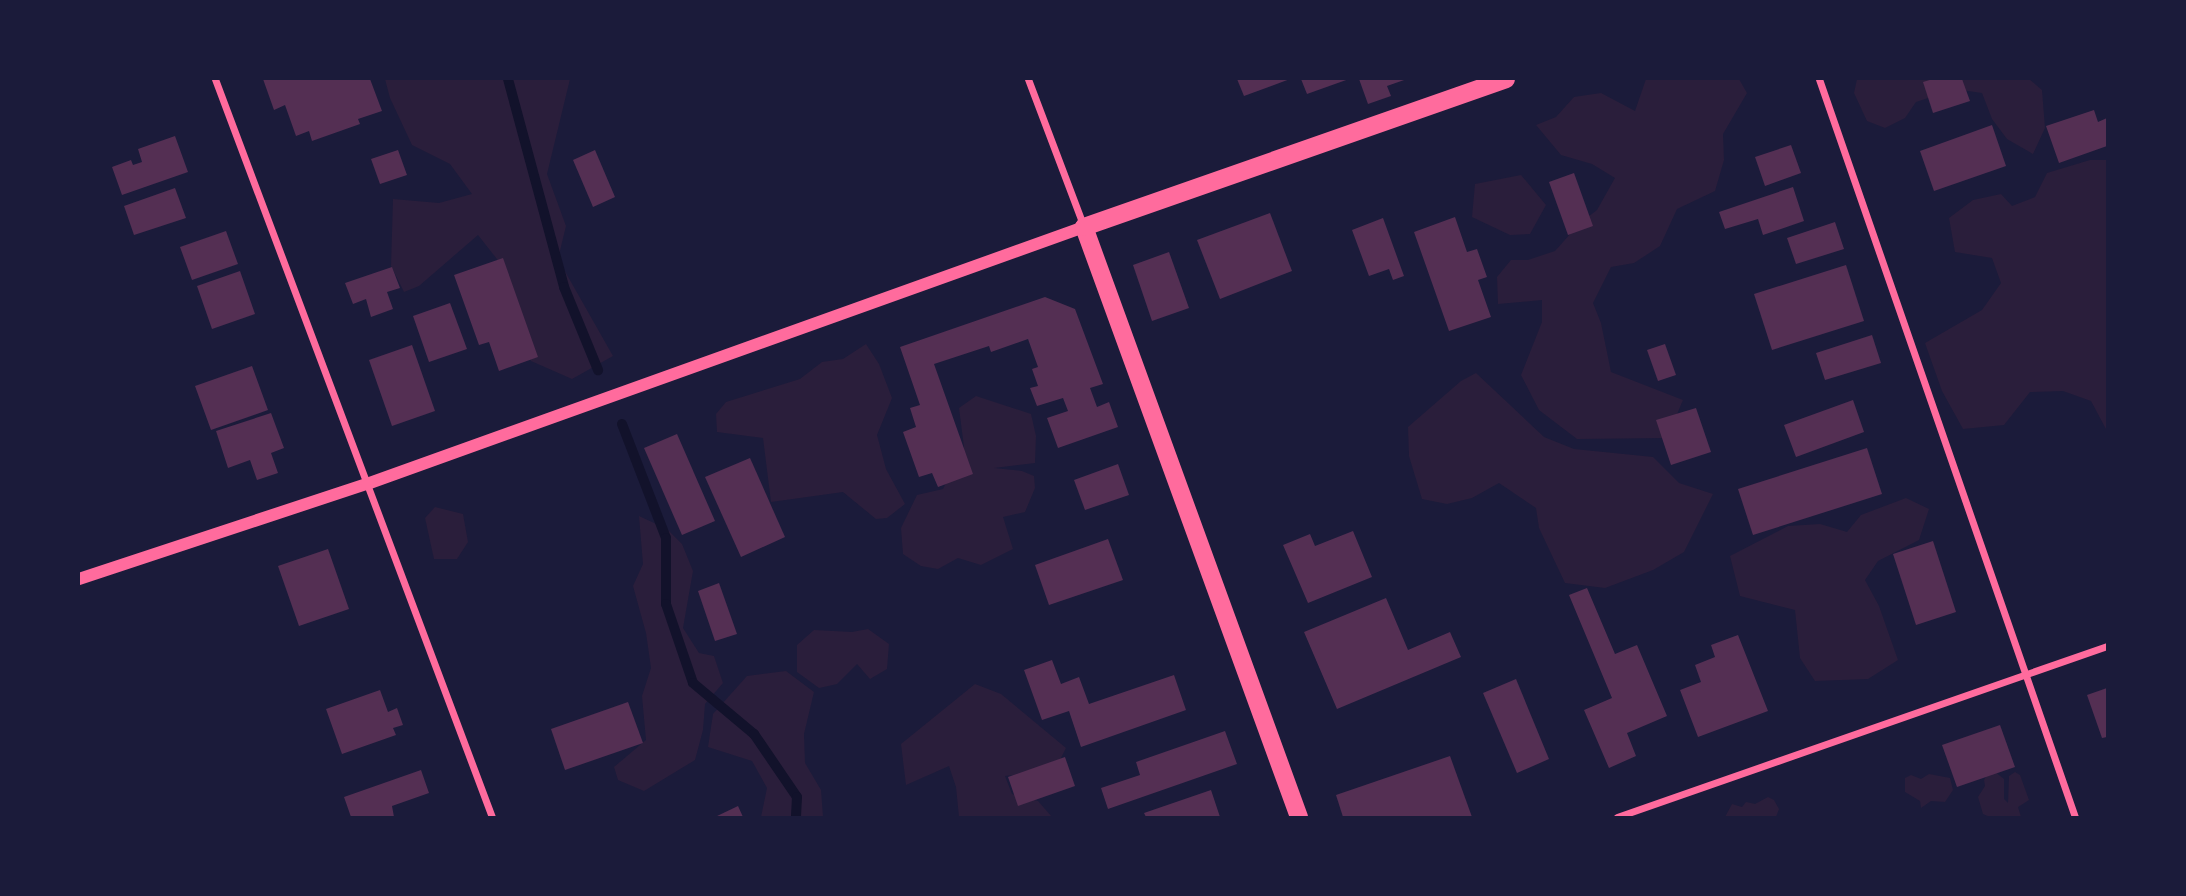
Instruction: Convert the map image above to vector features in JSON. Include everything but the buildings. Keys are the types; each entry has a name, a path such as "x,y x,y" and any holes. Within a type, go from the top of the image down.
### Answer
{"main road":[{"path":"1299,817 1084,228 1506,79"}],"street":[{"path":"215,79 492,817"},
{"path":"79,579 367,484 1084,228 1028,79"},
{"path":"1819,79 2075,817"},
{"path":"1617,817 2107,646"}],"shaded area":[{"path":"385,79 570,79 547,174 566,226 558,259 613,356 572,379 531,361 504,268 478,235 419,286 404,292 391,266 393,199 439,203 472,194 450,164 412,145 390,98"},
{"path":"1646,79 1739,79 1747,93 1723,134 1724,160 1715,191 1677,209 1660,246 1634,263 1611,267 1593,303 1601,323 1611,372 1683,400 1667,438 1577,439 1539,410 1521,375 1542,322 1542,300 1498,304 1497,277 1511,260 1528,260 1555,251 1580,223 1597,210 1615,178 1592,164 1561,155 1536,125 1556,117 1574,97 1601,93 1635,111"},
{"path":"1857,79 2029,79 2042,90 2045,128 2033,154 2007,139 1992,119 1982,93 1955,89 1916,102 1905,118 1885,128 1867,121 1854,93"},
{"path":"2090,160 2107,160 2107,431 2091,401 2063,391 2030,392 2004,425 1963,429 1942,391 1925,343 1982,310 2001,283 1992,258 1955,252 1949,218 1973,200 2001,194 2012,206 2035,197 2047,173"},
{"path":"1521,175 1546,205 1530,234 1510,235 1472,217 1475,184"},
{"path":"866,344 879,364 892,398 877,435 886,469 905,504 887,518 876,519 843,492 771,502 763,438 717,432 716,414 726,402 800,379 822,362 843,359"},
{"path":"1476,373 1544,437 1574,449 1653,457 1679,483 1713,494 1684,552 1653,570 1605,588 1565,583 1539,528 1536,508 1499,483 1472,498 1447,504 1422,499 1409,456 1408,427 1461,381"},
{"path":"976,396 1031,414 1036,436 1035,463 994,468 1022,471 1034,476 1035,488 1025,512 1003,517 1013,549 981,565 958,558 938,569 921,566 903,554 901,528 917,495 943,489 964,447 959,408"},
{"path":"1906,498 1929,509 1919,540 1878,561 1865,580 1879,606 1898,660 1868,679 1815,681 1800,658 1795,610 1740,596 1730,556 1788,526 1820,524 1847,532 1861,515"},
{"path":"435,507 463,514 468,542 457,559 434,559 425,518"},
{"path":"639,516 667,529 682,544 693,571 683,628 699,653 714,656 723,683 705,704 703,730 695,760 644,791 618,780 614,767 646,740 642,696 651,668 646,633 633,586 643,564"},
{"path":"868,629 889,644 887,669 870,679 857,664 837,684 819,688 797,672 797,645 814,630 852,632"},
{"path":"786,671 814,692 804,734 805,763 821,790 823,817 761,817 767,788 752,761 708,747 713,714 747,676"},
{"path":"975,684 1001,694 1066,748 1055,770 1005,776 1012,794 1038,801 1052,817 959,817 956,787 949,766 906,785 901,744"},
{"path":"1994,771 2004,779 2004,799 2008,803 2009,776 2015,772 2020,775 2029,800 2018,807 2021,817 1990,817 1983,814 1978,797 1985,786 1984,780 1988,773"},
{"path":"1929,774 1950,778 1953,790 1945,802 1931,801 1921,808 1920,801 1905,792 1905,778 1911,775 1921,779"},
{"path":"1768,797 1774,800 1779,809 1776,817 1725,817 1732,804 1742,807 1746,802 1755,804"}],"waterway":[{"path":"508,79 564,287 598,370"},
{"path":"622,424 666,538 666,604 693,683 754,734 797,797 796,817"}]}
